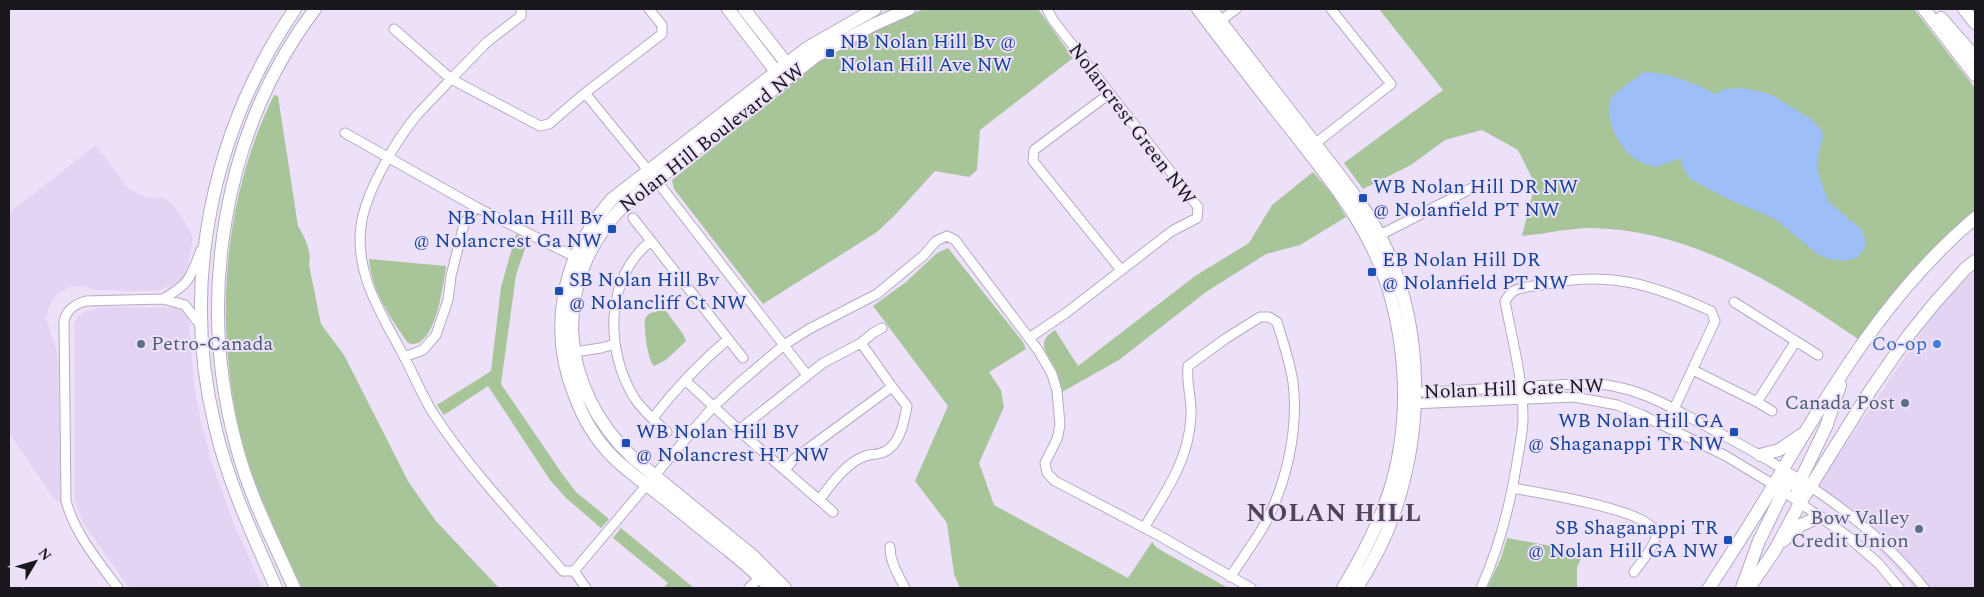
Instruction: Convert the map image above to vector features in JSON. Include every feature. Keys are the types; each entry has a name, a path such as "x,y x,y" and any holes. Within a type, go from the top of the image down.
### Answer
{"main road":[{"path":"276,588 233,489 223,457 210,402 202,328 201,288 206,236 219,172 239,112 272,45 295,9"},
{"path":"294,588 253,495 233,432 222,377 218,332 218,290 226,211 245,142 273,76 293,41 315,9"},
{"path":"728,9 785,72"},
{"path":"744,9 785,72"},
{"name":"Nolan Hill Boulevard NW","path":"785,588 650,480 612,456 601,442 580,409 570,384 561,348 562,301 580,260 613,217 652,175 785,72 829,34 875,9"},
{"name":"Nolan Hill Boulevard NW","path":"785,72 872,25 909,9"},
{"path":"1198,9 1311,147"},
{"path":"1211,9 1311,147 1342,197 1374,238 1398,325 1409,398 1412,444 1399,499 1378,552 1357,588"},
{"path":"1924,9 1975,75"},
{"path":"1932,9 1975,57"},
{"path":"1964,9 1975,23"},
{"path":"1710,588 1779,489 1787,484 1787,475 1784,468 1804,432 1845,368 1895,298 1919,271 1975,218"},
{"name":"Nolan Hill Boulevard NW","path":"580,260 572,328 578,371 604,428 650,480"},
{"path":"1749,588 1775,550 1800,503 1870,390 1908,336 1935,302 1975,261"},
{"path":"1800,503 1797,487 1800,478 1826,427 1845,368"},
{"path":"1344,588 1363,555 1389,492 1409,398"},
{"path":"1760,455 1779,450 1804,432"},
{"path":"1742,588 1779,489"},
{"path":"1775,550 1801,525 1820,517"},
{"name":"Nolan Hill Boulevard NW","path":"764,573 770,588"}],"street":[{"path":"522,9 521,16 487,42 416,116 389,158 367,201 361,225 360,251 364,276 373,300 435,415 461,453 505,506 563,571 574,571"},
{"path":"394,29 451,79 540,126 549,124 585,93 662,34 662,25 649,9"},
{"name":"Nolancrest Green NW","path":"1029,338 1066,313 1172,231 1197,218 1198,207 1109,94 1053,20 1047,9"},
{"path":"1220,21 1236,9"},
{"path":"1311,147 1391,84 1331,9"},
{"path":"585,93 652,175 807,374"},
{"path":"1109,94 1034,150 1033,161 1120,270"},
{"path":"345,133 476,207 580,260"},
{"path":"1374,238 1472,188"},
{"path":"404,356 423,350 436,335 448,300 451,276 464,224 476,207"},
{"path":"633,218 743,358"},
{"path":"163,298 181,288 189,279 206,236"},
{"path":"574,571 713,406 784,345 832,316 877,294 924,255 936,241 947,236 955,240 1029,338 1052,374 1059,408 1060,425 1057,439 1045,464 1047,473 1055,481 1251,588"},
{"path":"650,241 638,251 620,283 614,319 615,344 625,378 636,399 667,432"},
{"path":"1481,588 1495,555 1513,488 1523,419 1520,386 1505,301 1512,292 1562,280 1586,278 1617,280 1646,285 1712,311 1715,322 1666,426"},
{"path":"118,588 81,538 70,515 66,501 64,321 66,314 71,308 86,301 163,298 186,305 202,328"},
{"path":"1734,302 1818,355"},
{"path":"1144,528 1174,479 1186,449 1192,400 1187,377 1188,366 1260,317 1269,317 1277,322 1293,382 1294,420 1291,448 1274,504 1262,528 1230,577"},
{"path":"739,430 823,362 861,343 882,328"},
{"path":"653,418 685,380 709,355 728,339"},
{"path":"1757,402 1796,341"},
{"path":"820,499 833,482 854,463 865,456 883,453 894,446 905,420 907,406 861,343"},
{"path":"574,352 615,344"},
{"path":"1693,370 1772,411"},
{"path":"685,380 833,512"},
{"name":"Nolan Hill Gate NW","path":"1409,398 1520,386 1591,384 1617,387 1645,396 1675,410 1800,478 1854,517 1888,547 1924,588"},
{"path":"785,470 794,459 889,389 893,388"},
{"name":"Nolan Hill Gate NW","path":"1409,398 1521,399 1574,397 1617,404 1726,456 1779,489 1846,535 1867,552 1899,588"},
{"path":"1513,488 1604,506 1650,524 1656,532 1656,540 1634,572"},
{"path":"890,547 893,566 905,588"},
{"path":"574,571 586,588"},
{"path":"749,588 764,573"}],"shaded area":[{"path":"96,145 129,189 146,197 166,198 178,211 193,236 185,275 171,286 154,291 97,290 81,286 69,287 56,295 50,305 46,317 58,354 61,503 54,499 9,433 9,213"},
{"path":"1975,271 1975,588 1914,588 1818,485 1945,298"},
{"path":"112,307 176,308 183,310 189,318 194,385 212,463 234,524 263,588 129,588 83,523 75,501 74,483 74,327 77,317 84,312"}],"green space":[{"path":"925,9 1038,9 1073,58 980,130 977,170 969,177 935,171 877,232 763,304 674,189 672,180 784,91 789,84 812,66 870,32"},
{"path":"1379,9 1914,9 1975,88 1975,211 1942,240 1912,271 1858,339 1765,280 1698,249 1663,238 1627,231 1591,228 1522,236 1535,184 1518,150 1482,130 1445,140 1411,165 1363,189 1344,163 1443,90"},
{"path":"274,95 278,96 298,226 309,250 309,265 321,324 344,355 408,481 435,520 499,588 302,588 259,493 245,453 232,391 227,348 226,304 228,261 234,218 244,176 257,135"},
{"path":"1313,172 1333,195 1346,217 1300,245 1266,254 1206,292 1119,360 1062,392 1058,374 1044,348 1045,339 1049,335 1055,330 1078,366 1195,276 1249,243 1272,205"},
{"path":"516,234 528,240 516,275 501,384 576,492 609,519 601,528 566,498 550,480 488,386 444,415 437,405 491,371 501,287"},
{"path":"948,248 1023,342 1026,349 989,372 1001,390 1004,407 979,463 994,505 1128,578 1152,542 1157,548 1228,588 960,588 954,574 947,523 915,481 948,406 873,306 906,282 937,253"},
{"path":"369,259 446,266 436,314 425,337 417,343 408,343 389,314 374,281"},
{"path":"663,307 686,341 666,360 654,366 646,344 645,318 650,313 656,312"},
{"path":"621,528 694,588 663,588 668,583 613,538"},
{"path":"1507,538 1584,552 1577,567 1577,588 1487,588 1501,558"}],"water":[{"path":"1644,72 1653,72 1681,79 1715,94 1725,89 1744,88 1770,94 1811,119 1822,130 1823,138 1818,155 1817,169 1828,201 1863,231 1866,245 1858,257 1846,261 1828,259 1816,253 1775,219 1728,199 1690,179 1682,166 1681,158 1656,167 1642,163 1628,153 1614,132 1609,115 1609,107 1613,97"}],"place":[{"name":"NB Nolan Hill Bv @ Nolan Hill Ave NW","path":"830,53"},
{"name":"WB Nolan Hill DR NW @ Nolanfield PT NW","path":"1363,198"},
{"name":"NB Nolan Hill Bv @ Nolancrest Ga NW","path":"612,229"},
{"name":"EB Nolan Hill DR @ Nolanfield PT NW","path":"1372,272"},
{"name":"SB Nolan Hill Bv @ Nolancliff Ct NW","path":"559,291"},
{"name":"Petro-Canada","path":"141,344"},
{"name":"Co-op","path":"1937,344"},
{"name":"Canada Post","path":"1905,403"},
{"name":"WB Nolan Hill GA @ Shaganappi TR NW","path":"1734,432"},
{"name":"WB Nolan Hill BV @ Nolancrest HT NW","path":"626,443"},
{"name":"Bow Valley Credit Union","path":"1919,529"},
{"name":"SB Shaganappi TR @ Nolan Hill GA NW","path":"1728,540"}],"district":[{"name":"NOLAN HILL","path":"1334,514"}]}
